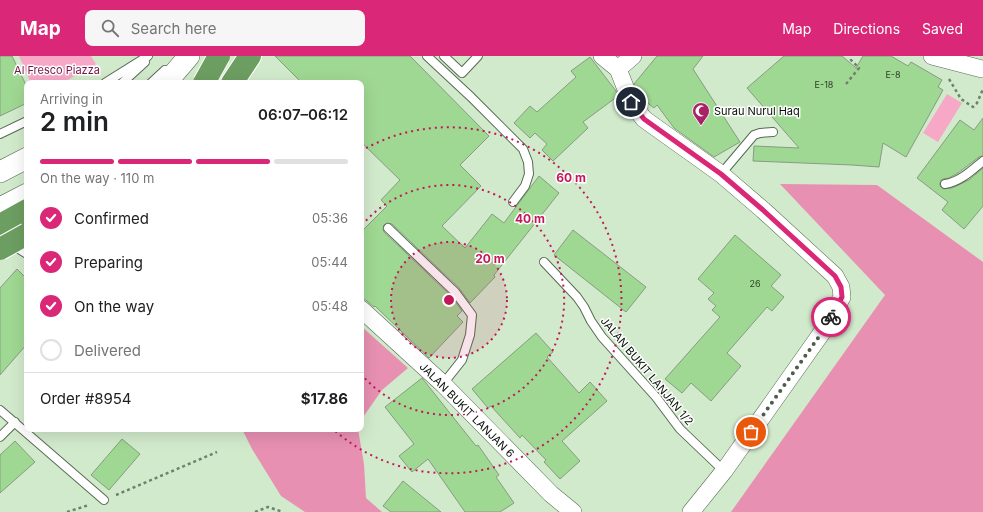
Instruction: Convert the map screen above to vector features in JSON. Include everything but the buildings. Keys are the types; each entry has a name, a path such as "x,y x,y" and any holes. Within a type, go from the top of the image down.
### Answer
{"highway":[{"path":"206,80 221,56"},
{"path":"234,80 250,56"},
{"path":"1,237 24,213"},
{"path":"1,237 24,234"}],"street":[{"path":"169,80 189,56"},
{"path":"201,80 221,56"},
{"path":"602,56 618,69 631,102 644,119 721,174 835,276 841,287 842,297 823,331 724,470 690,512"},
{"path":"618,69 633,56"},
{"path":"932,56 983,70"},
{"path":"0,172 20,157"},
{"path":"0,208 24,196"},
{"name":"JALAN BUKIT LANJAN 6","path":"364,312 443,384 551,494 573,512"}],"lane":[{"path":"110,80 149,56"},
{"path":"126,80 149,56"},
{"path":"154,80 182,56"},
{"path":"427,56 523,149 528,162 529,174 525,186 513,202"},
{"path":"444,56 462,73 478,56"},
{"path":"0,134 24,122"},
{"path":"721,174 754,135 773,132"},
{"path":"946,184 961,178 983,161"},
{"path":"388,228 455,292 472,315 470,335 462,360 443,384"},
{"path":"1,237 24,252"},
{"name":"JALAN BUKIT LANJAN 1/2","path":"544,262 577,297 602,337 656,396 680,429 724,470"},
{"path":"0,410 24,429"},
{"path":"0,437 15,422"},
{"path":"28,432 104,500"}],"path":[{"path":"846,84 859,68 851,60 851,56"},
{"path":"973,107 977,103 983,89"},
{"path":"67,512 104,500 217,452"},
{"path":"255,512 268,507 283,512"}],"green space":[{"name":"Al Fresco Piazza","path":"19,56 91,56 96,64 67,80 30,80"},
{"path":"947,94 962,103 938,142 923,133"}],"shaded area":[{"path":"780,184 877,185 983,262 983,512 731,512 885,295"},
{"path":"364,329 408,368 382,390 364,416"},
{"path":"244,432 359,432 364,464 366,498 382,512 305,512 281,496 252,449"}],"way so far":[{"path":"751,432 823,331 831,317"}],"place":[{"name":"Surau Nurul Haq","path":"701,126"}],"route":[{"path":"631,102 644,119 721,174 835,276 841,287 842,297 831,317"}]}
